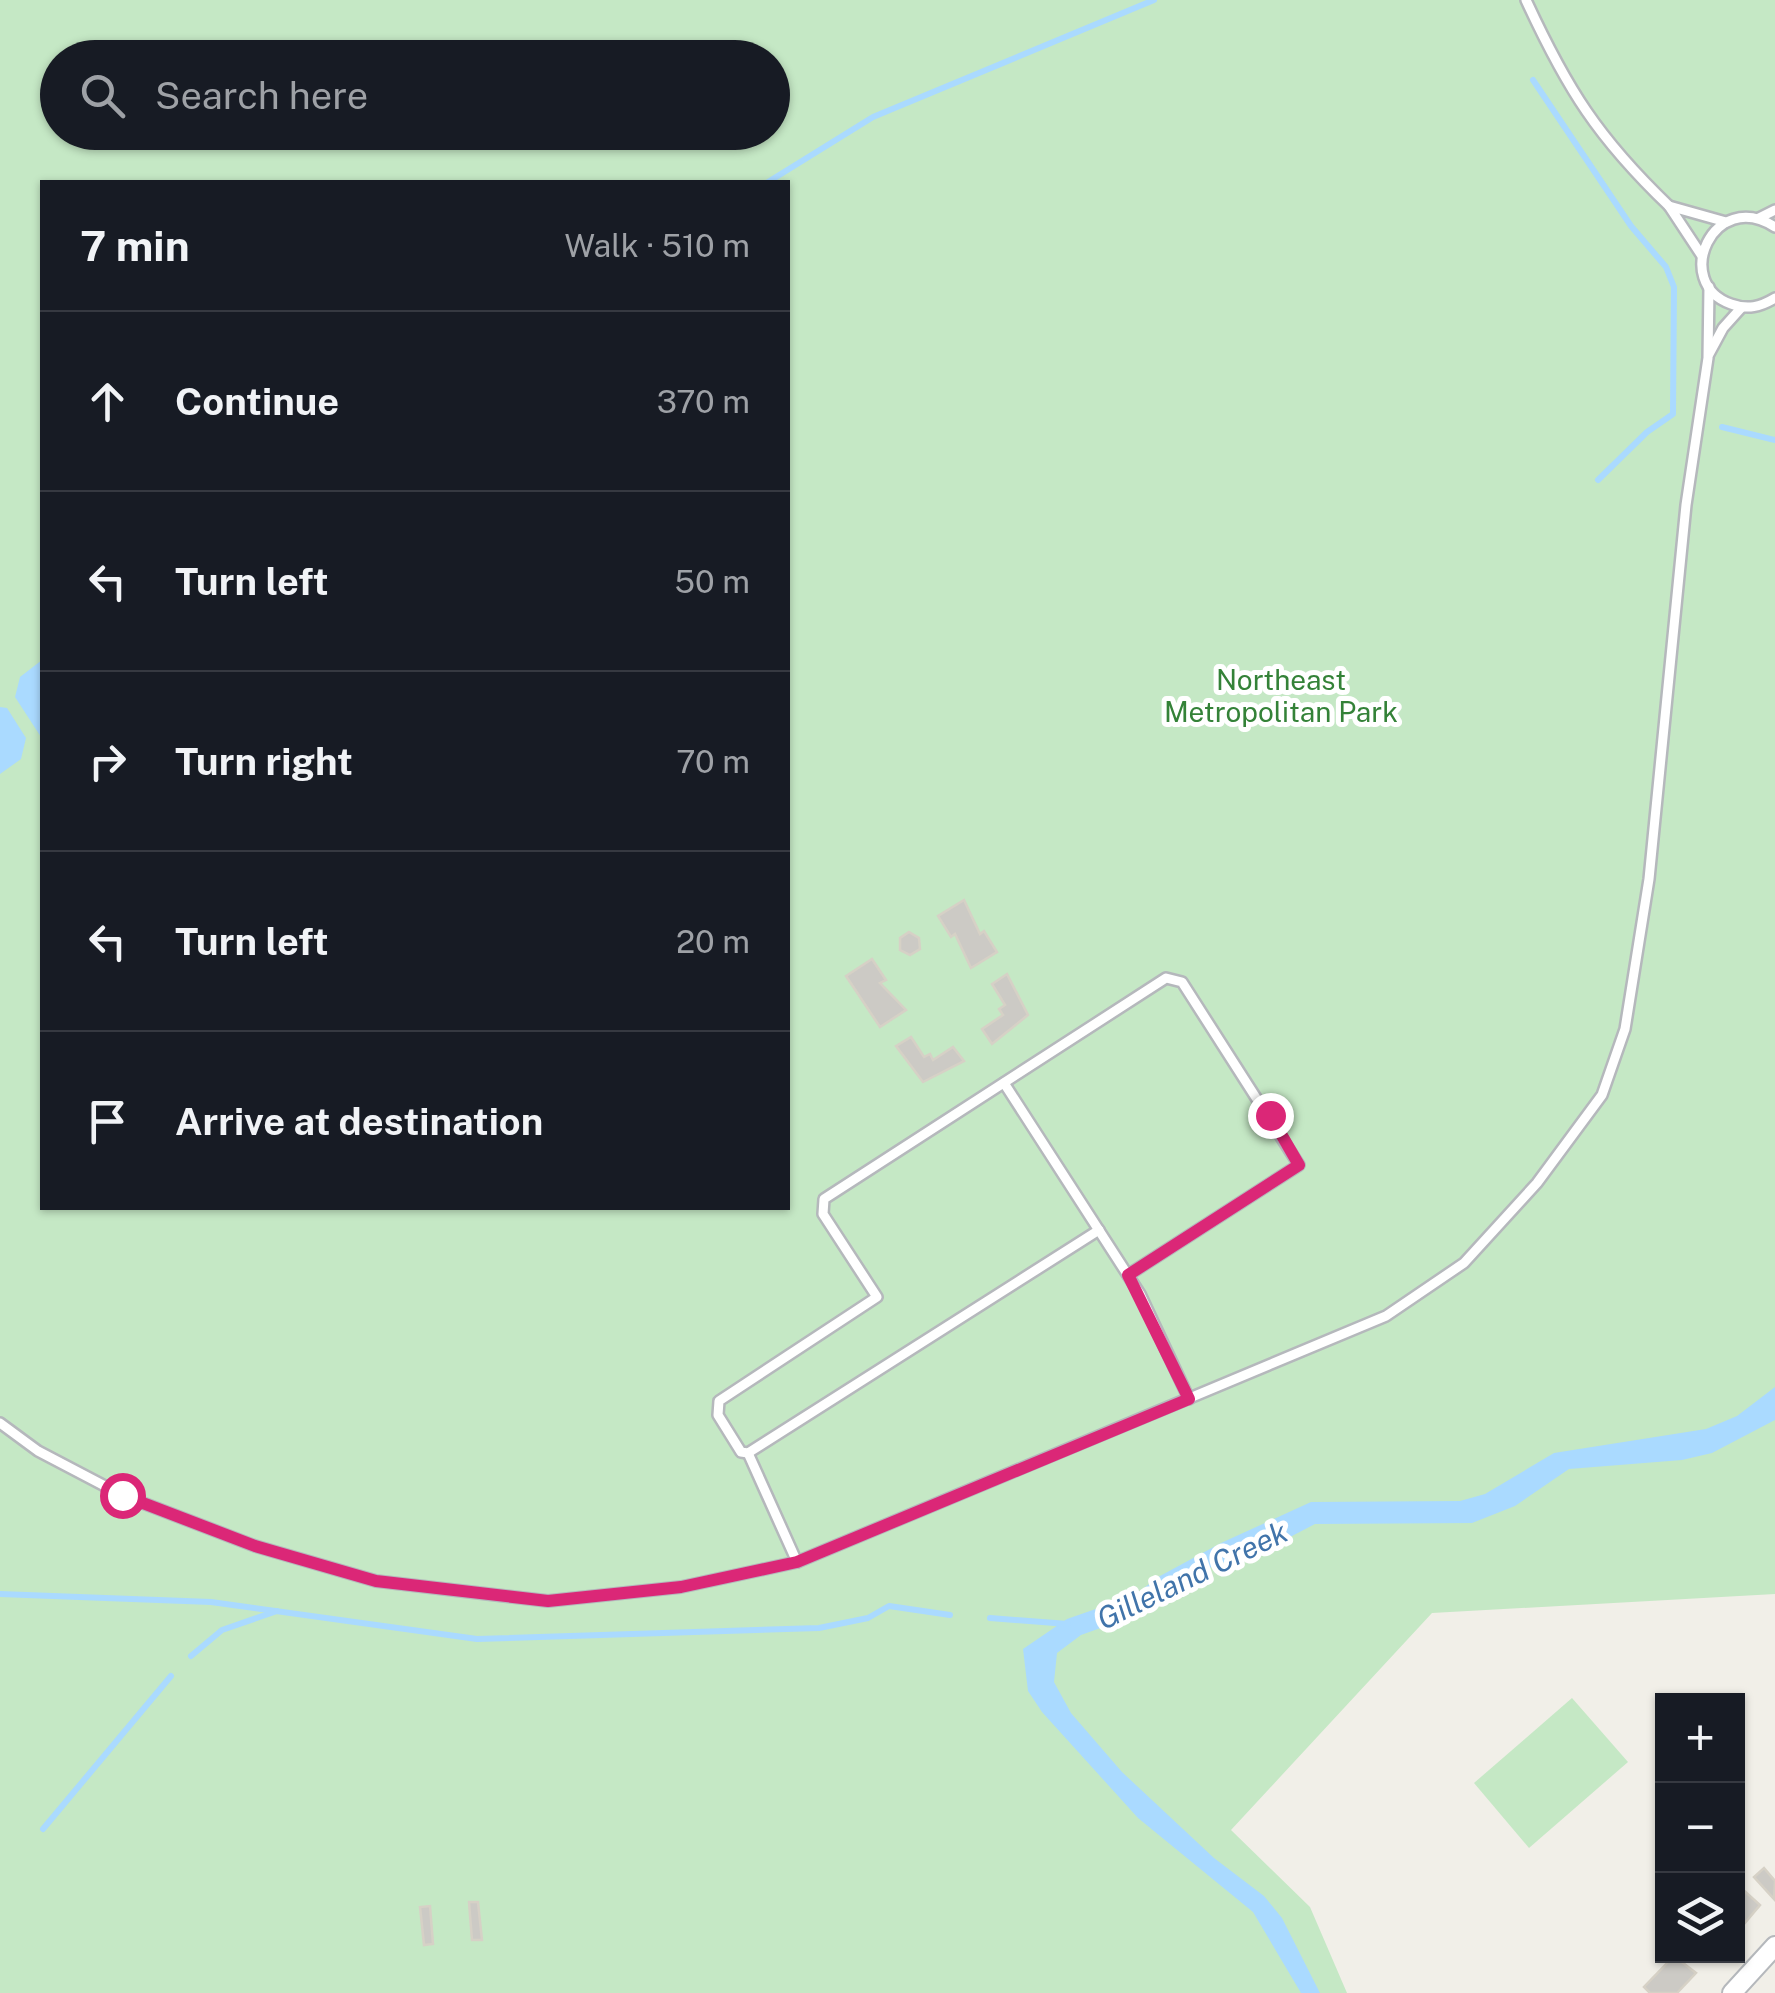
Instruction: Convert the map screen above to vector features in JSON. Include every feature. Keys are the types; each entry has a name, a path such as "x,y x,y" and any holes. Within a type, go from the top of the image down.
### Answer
{"street":[{"path":"1736,1992 1775,1946"}],"lane":[{"path":"0,1423 38,1450 122,1495 255,1546 376,1581 548,1601 681,1587 797,1562 1386,1316 1464,1263 1537,1183 1602,1094 1626,1029 1640,956 1686,504 1708,358 1709,288 1702,256 1669,206 1604,140 1548,51 1526,0"},
{"path":"1669,206 1726,222 1759,218 1775,210"},
{"path":"1759,218 1775,228"},
{"path":"1702,256 1714,230 1726,222"},
{"path":"1709,288 1723,301 1742,308 1772,302"},
{"path":"1708,358 1723,328 1742,308"},
{"path":"1099,1230 748,1452 742,1452 718,1415 719,1401 877,1297 823,1214 824,1199 1166,978 1182,982 1285,1137 1299,1165 1128,1275"},
{"path":"1004,1083 1128,1275 1189,1399"},
{"path":"748,1452 797,1562"}],"green space":[{"name":"Northeast Metropolitan Park","path":"0,0 1775,0 1775,1594 1432,1613 1231,1830 1310,1907 1347,1993 0,1993"},
{"path":"1572,1698 1628,1762 1529,1848 1474,1783"}],"water":[{"path":"40,662 40,735 15,697 20,677"},
{"path":"0,707 7,708 26,738 21,759 0,774"},
{"name":"Gilleland Creek","path":"1775,1387 1775,1420 1712,1453 1682,1460 1569,1469 1515,1506 1472,1523 1315,1524 1269,1548 1213,1566 1134,1616 1081,1635 1057,1653 1054,1682 1071,1713 1122,1772 1214,1858 1264,1896 1282,1918 1320,1993 1301,1993 1253,1912 1138,1818 1042,1712 1028,1691 1023,1649 1067,1619 1133,1596 1160,1576 1221,1543 1311,1502 1460,1501 1485,1494 1554,1453 1706,1429 1737,1416"}],"building":[{"path":"964,900 980,934 984,931 997,952 971,968 955,934 951,937 938,916"},
{"path":"909,932 919,938 920,949 910,955 900,950 900,938"},
{"path":"872,959 886,980 880,983 906,1010 880,1027 846,976"},
{"path":"1007,974 1028,1015 992,1044 982,1029 1003,1015 999,1009 1005,1005 992,984"},
{"path":"911,1037 924,1057 930,1054 933,1060 953,1047 964,1061 923,1082 896,1046"},
{"path":"1764,1868 1775,1881 1774,1899 1754,1877"},
{"path":"1745,1892 1760,1905 1745,1923"},
{"path":"469,1902 478,1902 482,1940 472,1940"},
{"path":"430,1906 433,1944 424,1945 420,1907"},
{"path":"1667,1963 1683,1963 1696,1973 1677,1993 1650,1993 1644,1987"}],"waterway":[{"path":"771,180 873,117 1154,0"},
{"path":"1533,80 1631,226 1666,267 1674,287 1673,414 1647,432 1598,480"},
{"path":"1722,427 1775,440"},
{"path":"0,1594 211,1602 477,1639 819,1628 868,1618 889,1606 950,1615"},
{"path":"191,1656 222,1630 277,1611"},
{"path":"990,1618 1068,1624"},
{"path":"43,1829 171,1676"}],"route":[{"path":"122,1495 255,1546 376,1581 548,1601 681,1587 797,1562 1189,1399 1128,1275 1299,1165 1270,1115"}]}
